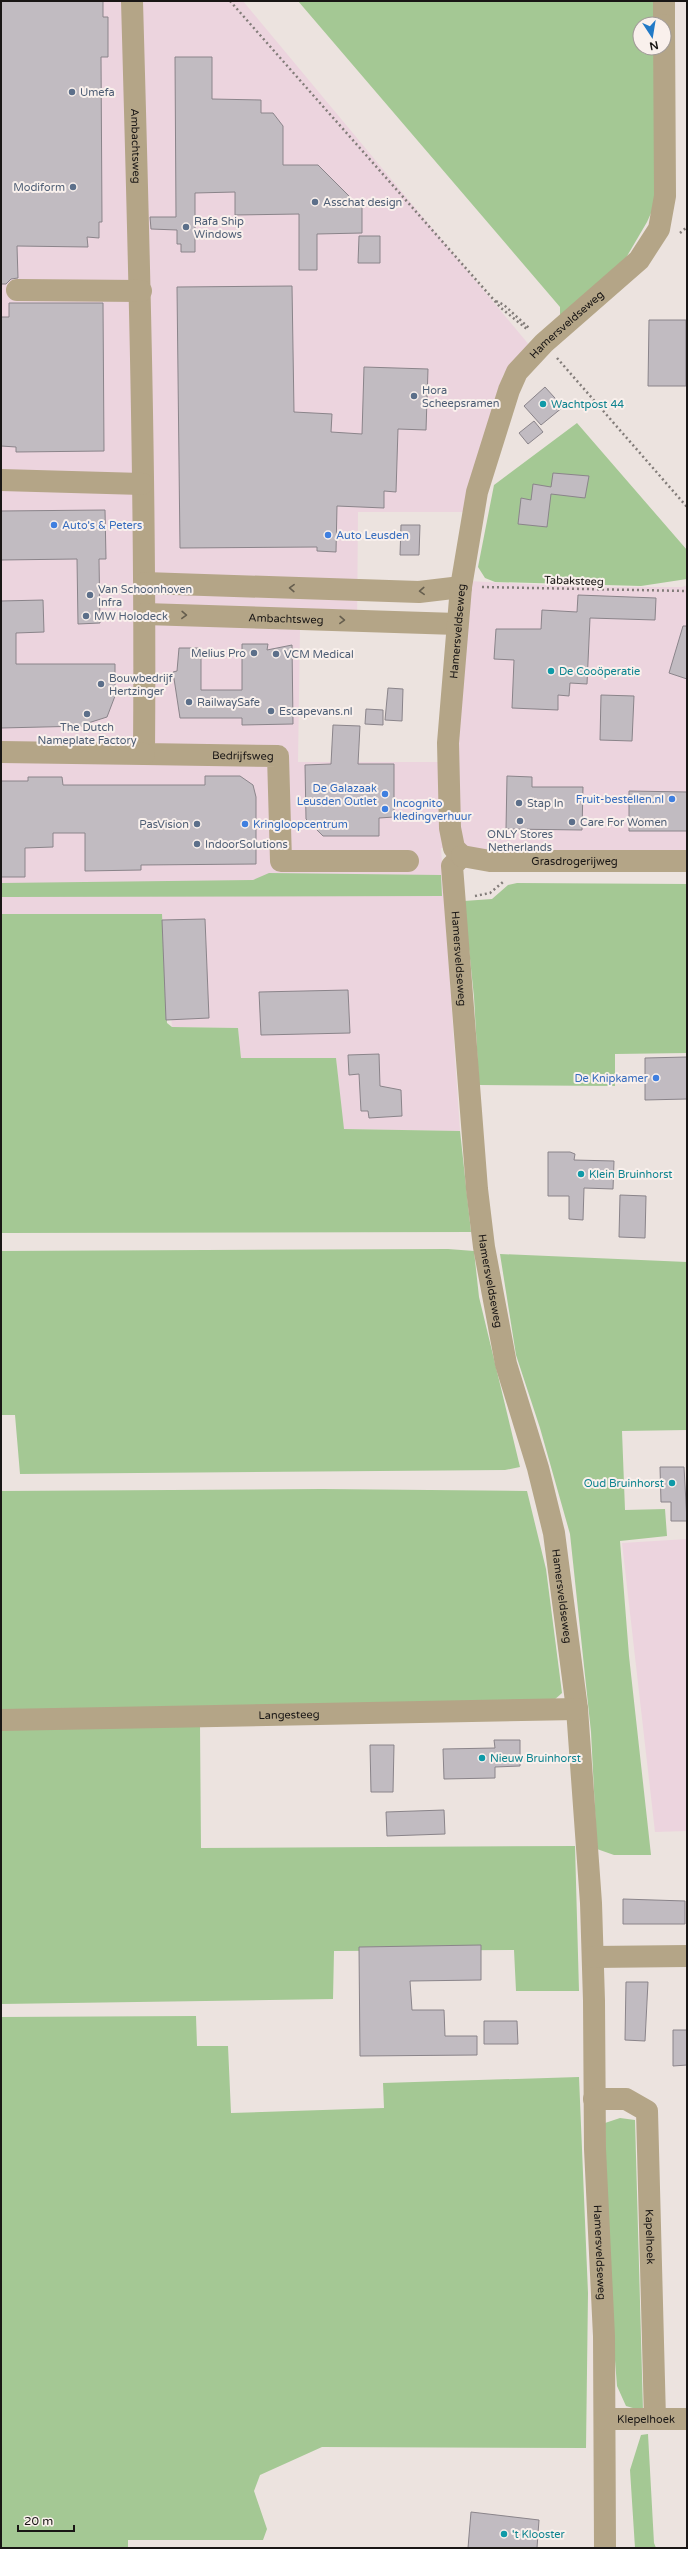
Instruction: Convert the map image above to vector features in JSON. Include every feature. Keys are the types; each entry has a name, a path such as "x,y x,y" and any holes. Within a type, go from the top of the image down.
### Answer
{"street":[{"name":"Ambachtsweg","path":"132,1 140,291 145,614 457,624"},
{"name":"Hamersveldseweg","path":"664,1 664,16"},
{"name":"Hamersveldseweg","path":"605,2548 605,2419 594,2100 593,1957 585,1802 577,1709 554,1533 544,1491 506,1364 484,1247 476,1182 452,866 462,856 454,848 450,828 448,743 460,587 477,492 509,390 523,364 544,343 639,260 658,229 666,189 664,56"},
{"path":"16,290 140,291"},
{"path":"1,480 142,484"},
{"path":"145,583 419,592 460,587"},
{"path":"144,754 145,614"},
{"name":"Bedrijfsweg","path":"1,752 278,756 281,861 408,861"},
{"name":"Grasdrogerijweg","path":"462,856 490,861 687,861"},
{"name":"Langesteeg","path":"1,1720 577,1709"},
{"path":"593,1957 687,1956"},
{"name":"Kapelhoek","path":"594,2100 626,2100 647,2111 655,2419"},
{"name":"Klepelhoek","path":"605,2419 687,2419"}],"path":[{"path":"230,1 494,300 544,343 687,507"},
{"name":"Tabaksteeg","path":"460,587 687,591"}],"shaded area":[{"path":"1,1 243,1 530,346 503,375 467,512 358,512 357,629 300,628 298,762 441,762 468,581 586,587 682,587 687,585 687,854 441,848 460,1131 343,1129 336,1058 241,1058 238,1028 172,1027 162,920 1,917"},
{"path":"687,1539 687,1831 655,1832 622,1543"}],"green space":[{"path":"298,1 657,1 658,16 632,16 632,56 658,56 656,202 647,222 623,263 560,320 560,307"},
{"path":"577,423 687,550 687,579 641,586 495,582 485,578 478,567 494,485"},
{"path":"269,873 441,875 442,896 1,897 1,883 253,880"},
{"path":"517,883 687,884 687,1053 615,1054 615,1086 479,1085 474,997 464,901 492,899 508,885"},
{"path":"1,914 162,914 167,1023 172,1027 238,1028 241,1058 336,1058 344,1129 460,1131 471,1232 1,1233"},
{"path":"448,1249 474,1251 479,1297 520,1467 505,1470 20,1474 15,1415 1,1415 1,1251"},
{"path":"500,1254 687,1262 687,1430 622,1431 625,1510 665,1509 667,1536 620,1541 629,1656 651,1855 614,1855 597,1849 591,1732 570,1534 540,1428 516,1355"},
{"path":"322,1489 527,1491 546,1569 562,1693 553,1701 1,1710 1,1491"},
{"path":"200,1725 201,1848 575,1846 579,1991 516,1991 514,1950 334,1951 333,1999 1,2004 1,1728"},
{"path":"196,2016 197,2046 228,2046 231,2113 384,2108 383,2083 579,2077 588,2293 586,2448 322,2447 260,2475 254,2491 267,2529 263,2540 128,2540 128,2548 1,2548 1,2017"},
{"path":"620,2118 635,2120 643,2411 626,2406 617,2386 609,2282 605,2123"},
{"path":"648,2434 654,2543 656,2548 635,2548 630,2470 641,2435"}],"building":[{"path":"1,1 103,1 103,17 108,17 108,57 101,57 102,222 99,222 99,238 87,237 88,247 17,246 18,278 11,279 6,284 1,284"},
{"path":"175,57 212,57 212,99 261,100 261,113 273,113 283,126 283,165 318,165 353,200 362,200 362,233 317,234 317,270 299,270 299,214 235,215 235,192 195,193 195,252 181,252 181,244 177,244 177,230 151,229 150,217 176,217"},
{"path":"359,236 380,236 380,263 358,263"},
{"path":"292,286 294,412 332,414 331,432 362,434 364,367 428,369 426,430 398,429 396,492 384,491 384,508 337,506 336,552 317,551 317,547 180,548 177,287"},
{"path":"9,303 103,303 104,451 16,452 16,447 1,446 1,317 9,317"},
{"path":"649,320 686,320 686,386 648,386"},
{"name":"Wachtpost 44","path":"545,387 563,407 541,425 524,406"},
{"path":"534,421 543,432 528,444 519,433"},
{"path":"553,473 589,476 585,498 551,494 547,527 518,524 521,498 531,500 533,484 551,487"},
{"path":"105,510 106,559 99,559 100,623 78,624 77,559 1,560 1,511"},
{"path":"401,525 420,525 419,555 400,555"},
{"name":"De Cooöperatie","path":"578,595 656,598 655,620 590,618 587,684 570,683 569,696 558,695 558,710 512,708 514,660 494,659 496,629 541,629 542,610 577,612"},
{"path":"43,600 44,632 16,633 16,664 115,664 115,696 107,717 85,724 85,726 1,728 1,601"},
{"path":"683,626 687,626 687,679 669,673"},
{"path":"242,644 268,644 267,650 292,645 293,724 242,725 242,718 180,718 173,672 177,671 179,648 201,648 201,690 242,690"},
{"path":"388,688 403,689 402,721 385,720"},
{"path":"601,695 634,696 632,741 600,740"},
{"path":"366,709 383,710 383,725 365,724"},
{"path":"333,725 360,726 358,764 394,764 394,817 379,818 379,836 323,836 306,819 305,765 331,764"},
{"path":"205,776 240,776 253,785 256,797 256,864 141,865 141,870 85,871 85,833 53,833 53,847 25,848 25,877 1,877 1,781 28,781 28,777 62,777 63,785 205,785"},
{"path":"507,776 532,777 532,787 583,787 582,830 506,829"},
{"path":"629,791 687,792 687,831 629,831"},
{"path":"205,919 209,1018 166,1020 162,920"},
{"path":"348,990 350,1033 261,1035 259,992"},
{"path":"379,1054 380,1086 401,1090 402,1116 369,1118 368,1111 361,1111 359,1074 349,1075 348,1055"},
{"path":"687,1057 687,1099 645,1100 645,1058"},
{"name":"Klein Bruinhorst","path":"548,1152 570,1152 575,1154 574,1160 614,1161 613,1189 584,1188 583,1220 569,1219 569,1196 548,1196"},
{"path":"620,1195 646,1196 645,1238 619,1237"},
{"name":"Oud Bruinhorst","path":"660,1467 684,1467 687,1521 671,1521 671,1502 661,1502"},
{"name":"Nieuw Bruinhorst","path":"494,1740 520,1740 520,1766 495,1767 495,1778 444,1779 443,1749 495,1748"},
{"path":"370,1745 394,1745 393,1792 371,1792"},
{"path":"444,1810 445,1834 387,1836 386,1812"},
{"path":"623,1899 685,1901 685,1924 623,1924"},
{"path":"481,1945 481,1980 410,1981 412,2010 444,2010 445,2036 477,2036 477,2055 360,2056 359,1947"},
{"path":"626,1982 648,1982 645,2041 625,2040"},
{"path":"484,2021 517,2021 518,2044 484,2044"},
{"path":"673,2030 687,2030 687,2065 673,2066"},
{"name":"'t Klooster","path":"471,2512 539,2520 537,2548 468,2548"}],"place":[{"name":"Umefa","path":"72,92"},
{"name":"Modiform","path":"73,187"},
{"name":"Asschat design","path":"315,202"},
{"name":"Rafa Ship Windows","path":"186,227"},
{"name":"Hora Scheepsramen","path":"414,396"},
{"name":"Wachtpost 44","path":"543,404"},
{"name":"Auto's & Peters","path":"54,525"},
{"name":"Auto Leusden","path":"328,535"},
{"name":"Van Schoonhoven Infra","path":"90,595"},
{"name":"MW Holodeck","path":"86,616"},
{"name":"Melius Pro","path":"254,653"},
{"name":"VCM Medical","path":"276,654"},
{"name":"De Cooöperatie","path":"551,671"},
{"name":"Bouwbedrijf Hertzinger","path":"101,684"},
{"name":"RailwaySafe","path":"189,702"},
{"name":"Escapevans.nl","path":"271,711"},
{"name":"The Dutch Nameplate Factory","path":"87,714"},
{"name":"De Galazaak Leusden Outlet","path":"385,794"},
{"name":"Fruit-bestellen.nl","path":"672,799"},
{"name":"Stap In","path":"519,803"},
{"name":"Incognito kledingverhuur","path":"385,809"},
{"name":"ONLY Stores Netherlands","path":"520,821"},
{"name":"Care For Women","path":"572,822"},
{"name":"PasVision","path":"197,824"},
{"name":"Kringloopcentrum","path":"245,824"},
{"name":"IndoorSolutions","path":"197,844"},
{"name":"De Knipkamer","path":"656,1078"},
{"name":"Klein Bruinhorst","path":"581,1174"},
{"name":"Oud Bruinhorst","path":"672,1483"},
{"name":"Nieuw Bruinhorst","path":"482,1758"},
{"name":"'t Klooster","path":"504,2534"}]}
